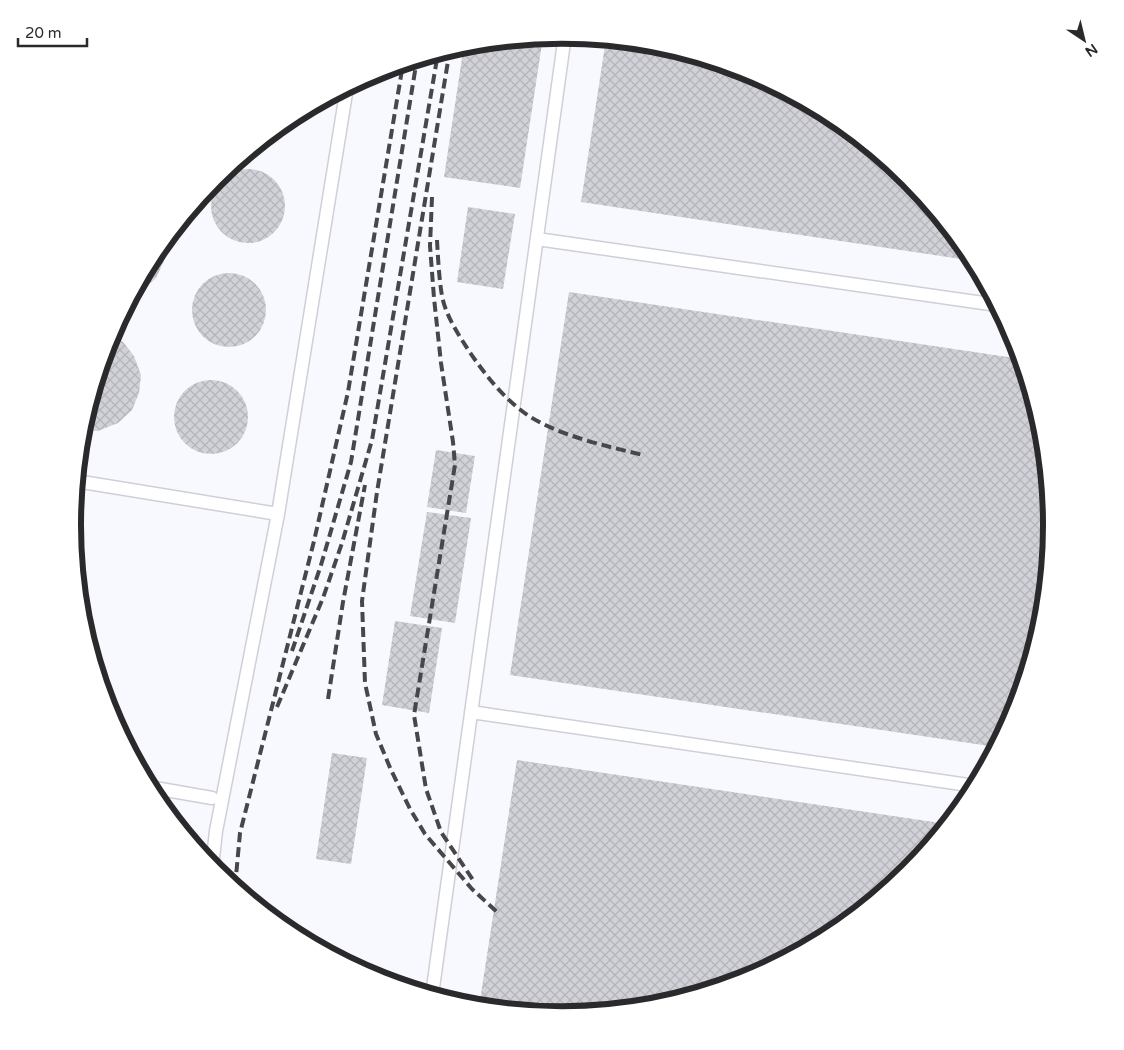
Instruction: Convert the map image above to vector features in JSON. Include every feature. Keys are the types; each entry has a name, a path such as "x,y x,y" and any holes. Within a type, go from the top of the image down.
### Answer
{"lane":[{"path":"433,989 564,44"},
{"path":"213,856 216,831 278,514 346,95"},
{"path":"537,239 990,304"},
{"path":"83,482 278,514"},
{"path":"471,712 967,785"},
{"path":"160,789 212,798"}],"building":[{"path":"542,45 520,188 444,177 463,54 499,48"},
{"path":"605,46 625,48 687,60 717,69 775,93 803,108 855,143 879,163 924,208 963,259 581,202"},
{"path":"241,170 255,170 269,175 279,185 284,199 284,213 279,227 269,237 255,242 241,242 227,237 217,227 212,213 211,206 213,194 236,171"},
{"path":"468,207 515,214 503,289 457,282"},
{"path":"164,255 164,261 156,278 141,291"},
{"path":"229,273 250,279 260,289 266,310 260,331 250,341 229,347 208,341 198,331 192,310 198,289 208,279"},
{"path":"569,292 1013,358 1027,400 1039,462 1043,525 1042,556 1039,588 1027,650 1007,709 990,746 510,675"},
{"path":"118,339 123,342 134,356 141,375 139,393 132,410 118,423 98,431 90,431 106,370"},
{"path":"211,380 232,386 242,396 248,417 242,438 232,448 211,454 190,448 180,438 174,417 180,396 190,386"},
{"path":"436,450 475,456 466,513 427,507"},
{"path":"427,512 471,518 455,623 410,616"},
{"path":"395,621 442,628 429,713 382,705"},
{"path":"332,753 367,758 351,864 316,859"},
{"path":"517,760 940,823 902,865 855,907 803,942 746,970 687,990 625,1002 562,1006 531,1005 480,999"}],"railway":[{"path":"449,57 377,492 362,601 365,683 376,734 410,809 425,834 472,889 497,912"},
{"path":"277,707 323,598 342,543 372,440 437,60"},
{"path":"292,651 321,565 351,462 416,66"},
{"path":"236,878 240,833 314,541 348,392 402,71"},
{"path":"432,197 430,246 434,298 455,465 414,715 426,789 441,832 475,883"},
{"path":"437,240 441,289 446,311 469,351 500,390 522,411 563,433 643,455"},
{"path":"328,699 343,602 365,485"}]}
